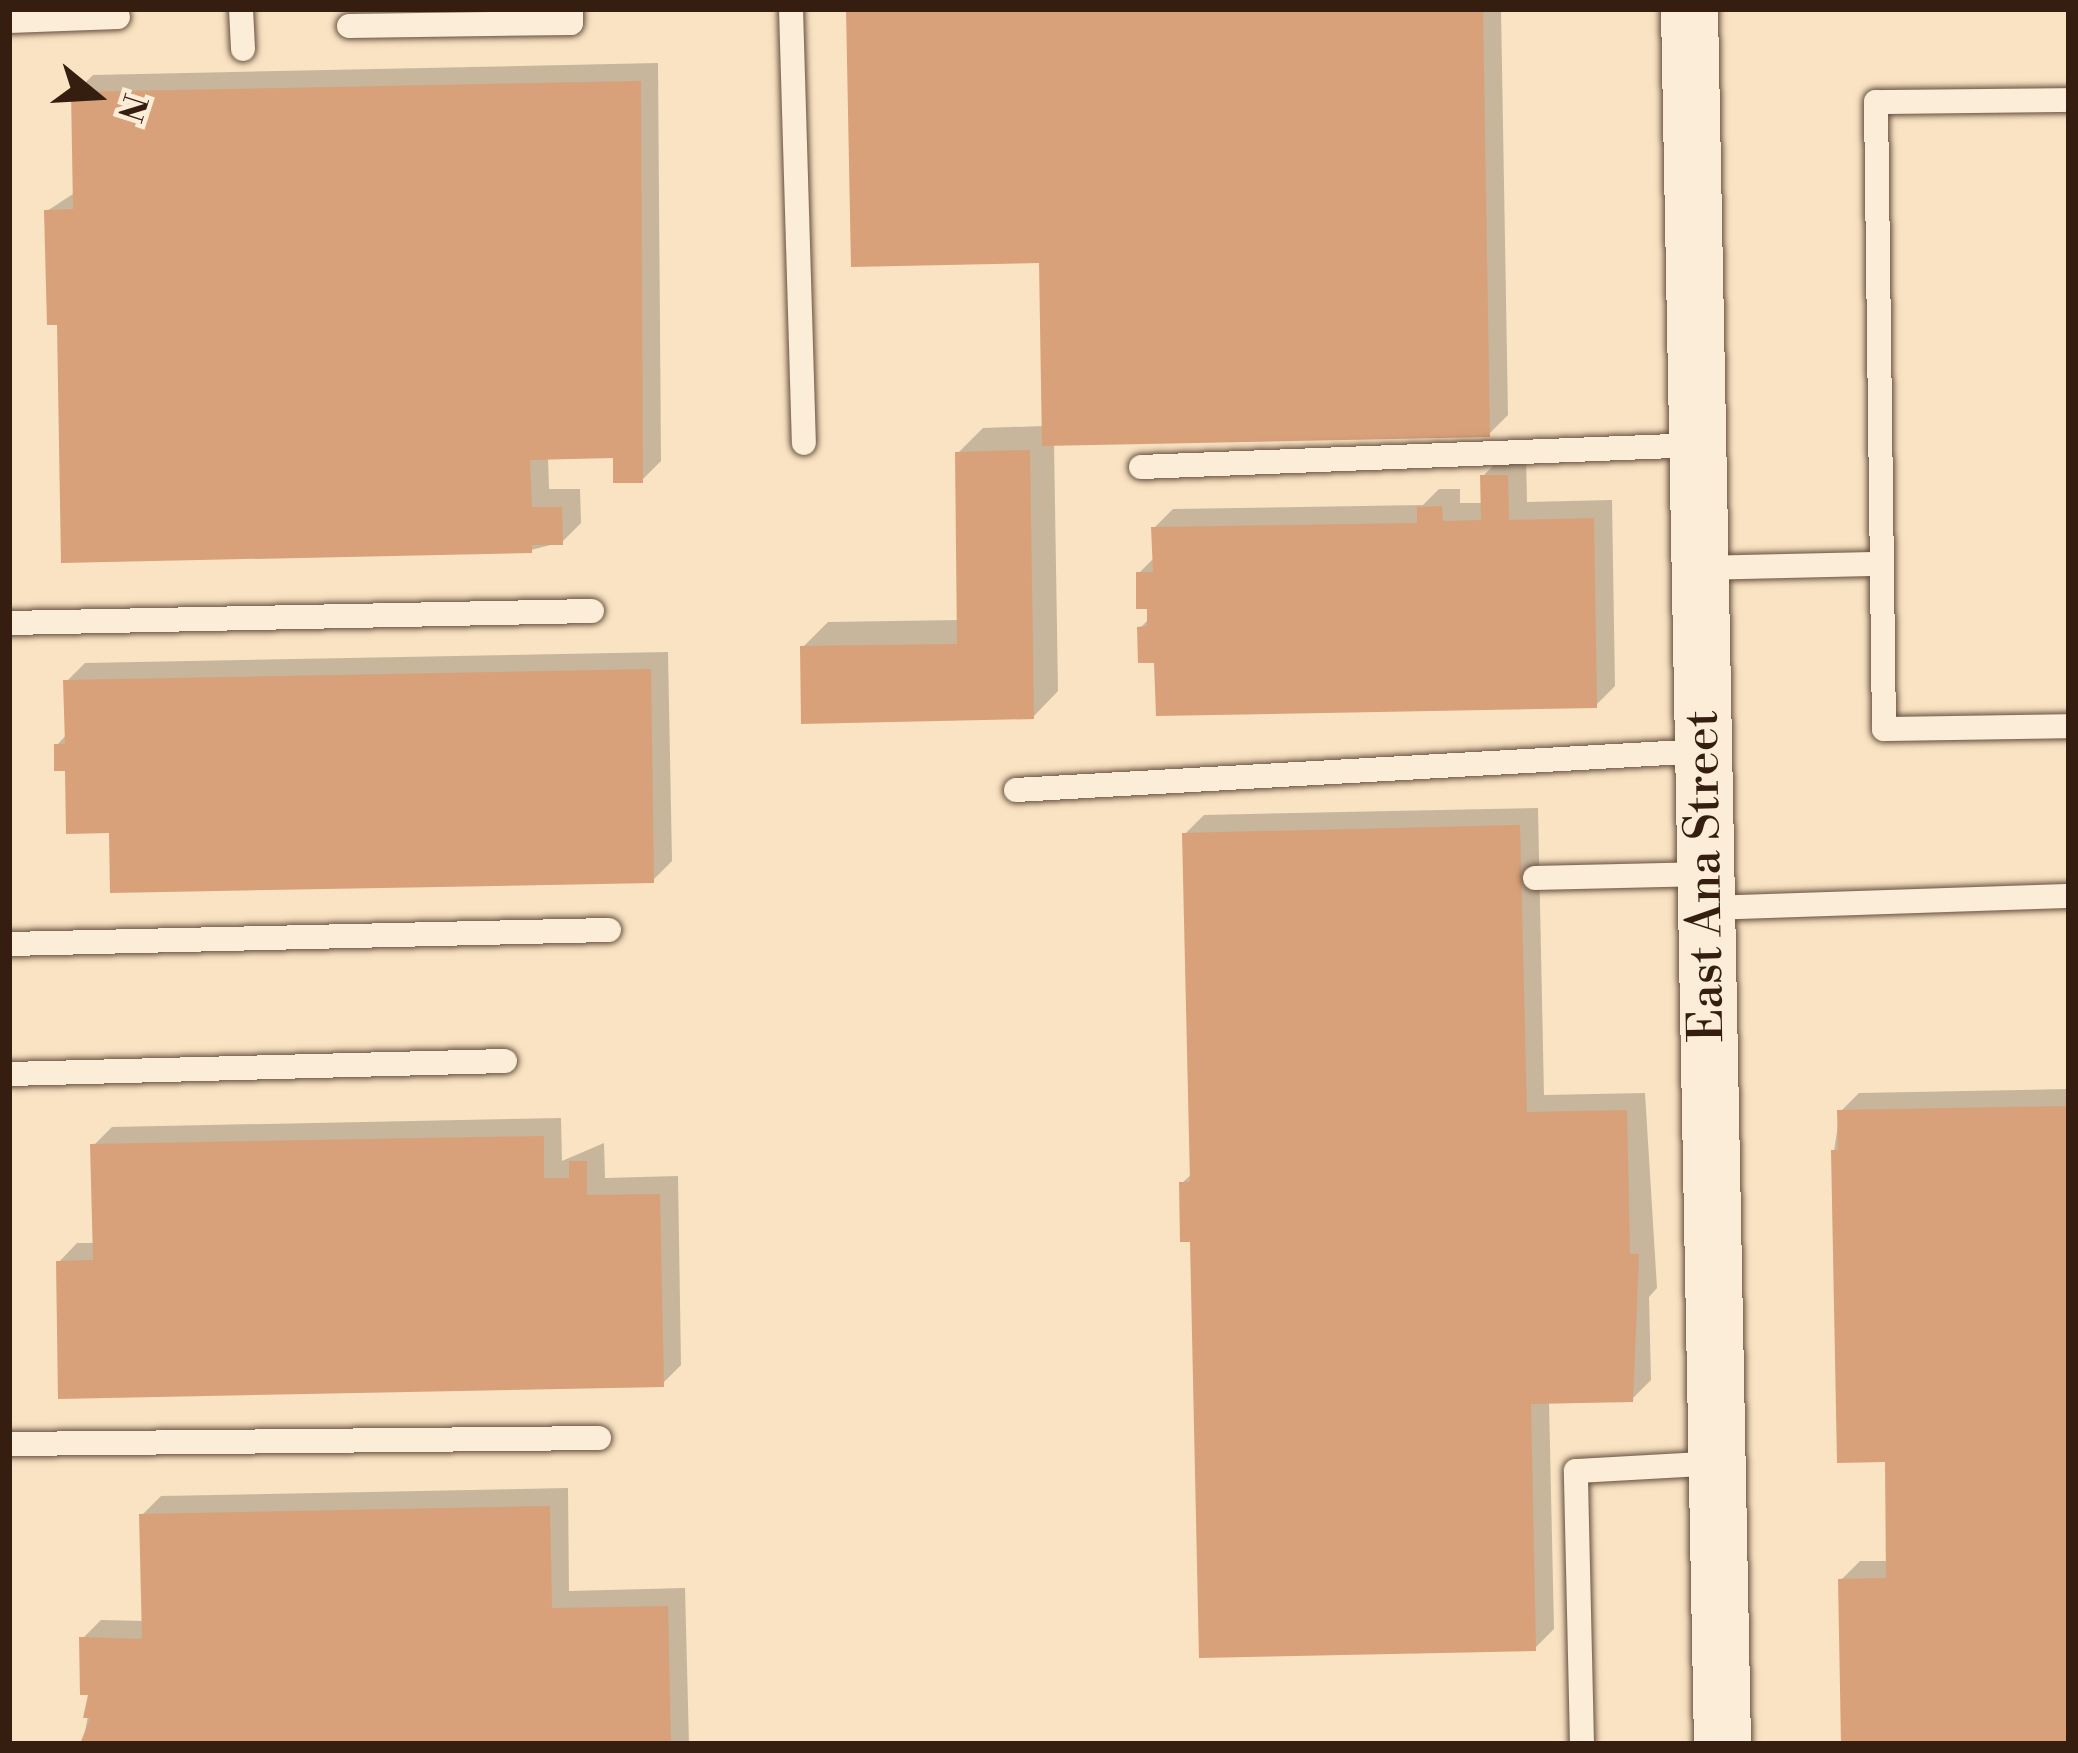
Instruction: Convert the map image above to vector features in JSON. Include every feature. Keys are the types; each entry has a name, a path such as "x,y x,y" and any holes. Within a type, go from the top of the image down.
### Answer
{"street":[{"name":"East Ana Street","path":"1689,9 1722,1744"}],"lane":[{"path":"242,9 243,49"},
{"path":"349,26 572,23 571,9"},
{"path":"791,9 804,443"},
{"path":"9,21 118,17"},
{"path":"2069,100 1876,102 1884,729 2069,726"},
{"path":"1141,467 1698,445"},
{"path":"1700,568 1882,564"},
{"path":"9,623 592,611"},
{"path":"1016,790 1703,751"},
{"path":"1535,878 1706,891 2069,896"},
{"path":"9,944 609,931"},
{"path":"9,1074 506,1061"},
{"path":"9,1444 599,1438"},
{"path":"1582,1744 1576,1471 1717,1463"}],"building":[{"path":"846,9 1483,9 1490,437 1042,446 1039,263 851,267"},
{"path":"641,81 643,483 613,483 613,458 530,460 532,507 562,507 563,545 532,545 532,553 61,563 57,325 47,325 44,210 73,209 71,92"},
{"path":"1030,450 1034,719 801,724 800,646 957,644 955,452"},
{"path":"1480,475 1508,475 1509,520 1594,518 1597,708 1156,716 1154,663 1138,663 1137,627 1147,626 1147,609 1136,609 1136,572 1153,572 1151,527 1417,523 1417,507 1442,506 1443,521 1481,520"},
{"path":"651,669 654,883 110,893 109,833 66,834 65,771 54,771 54,744 65,744 63,680"},
{"path":"1520,825 1527,1112 1627,1110 1630,1254 1639,1254 1633,1402 1531,1404 1536,1651 1199,1658 1190,1242 1180,1242 1179,1182 1190,1182 1182,833"},
{"path":"2069,1106 2069,1744 1841,1744 1838,1579 1886,1578 1885,1462 1837,1463 1831,1150 1838,1150 1837,1110"},
{"path":"544,1136 544,1178 569,1178 569,1161 587,1161 587,1195 660,1194 664,1387 58,1399 56,1261 93,1260 90,1144"},
{"path":"550,1506 552,1608 668,1606 671,1744 80,1744 90,1718 83,1718 88,1695 80,1695 79,1637 142,1639 139,1514"}]}
